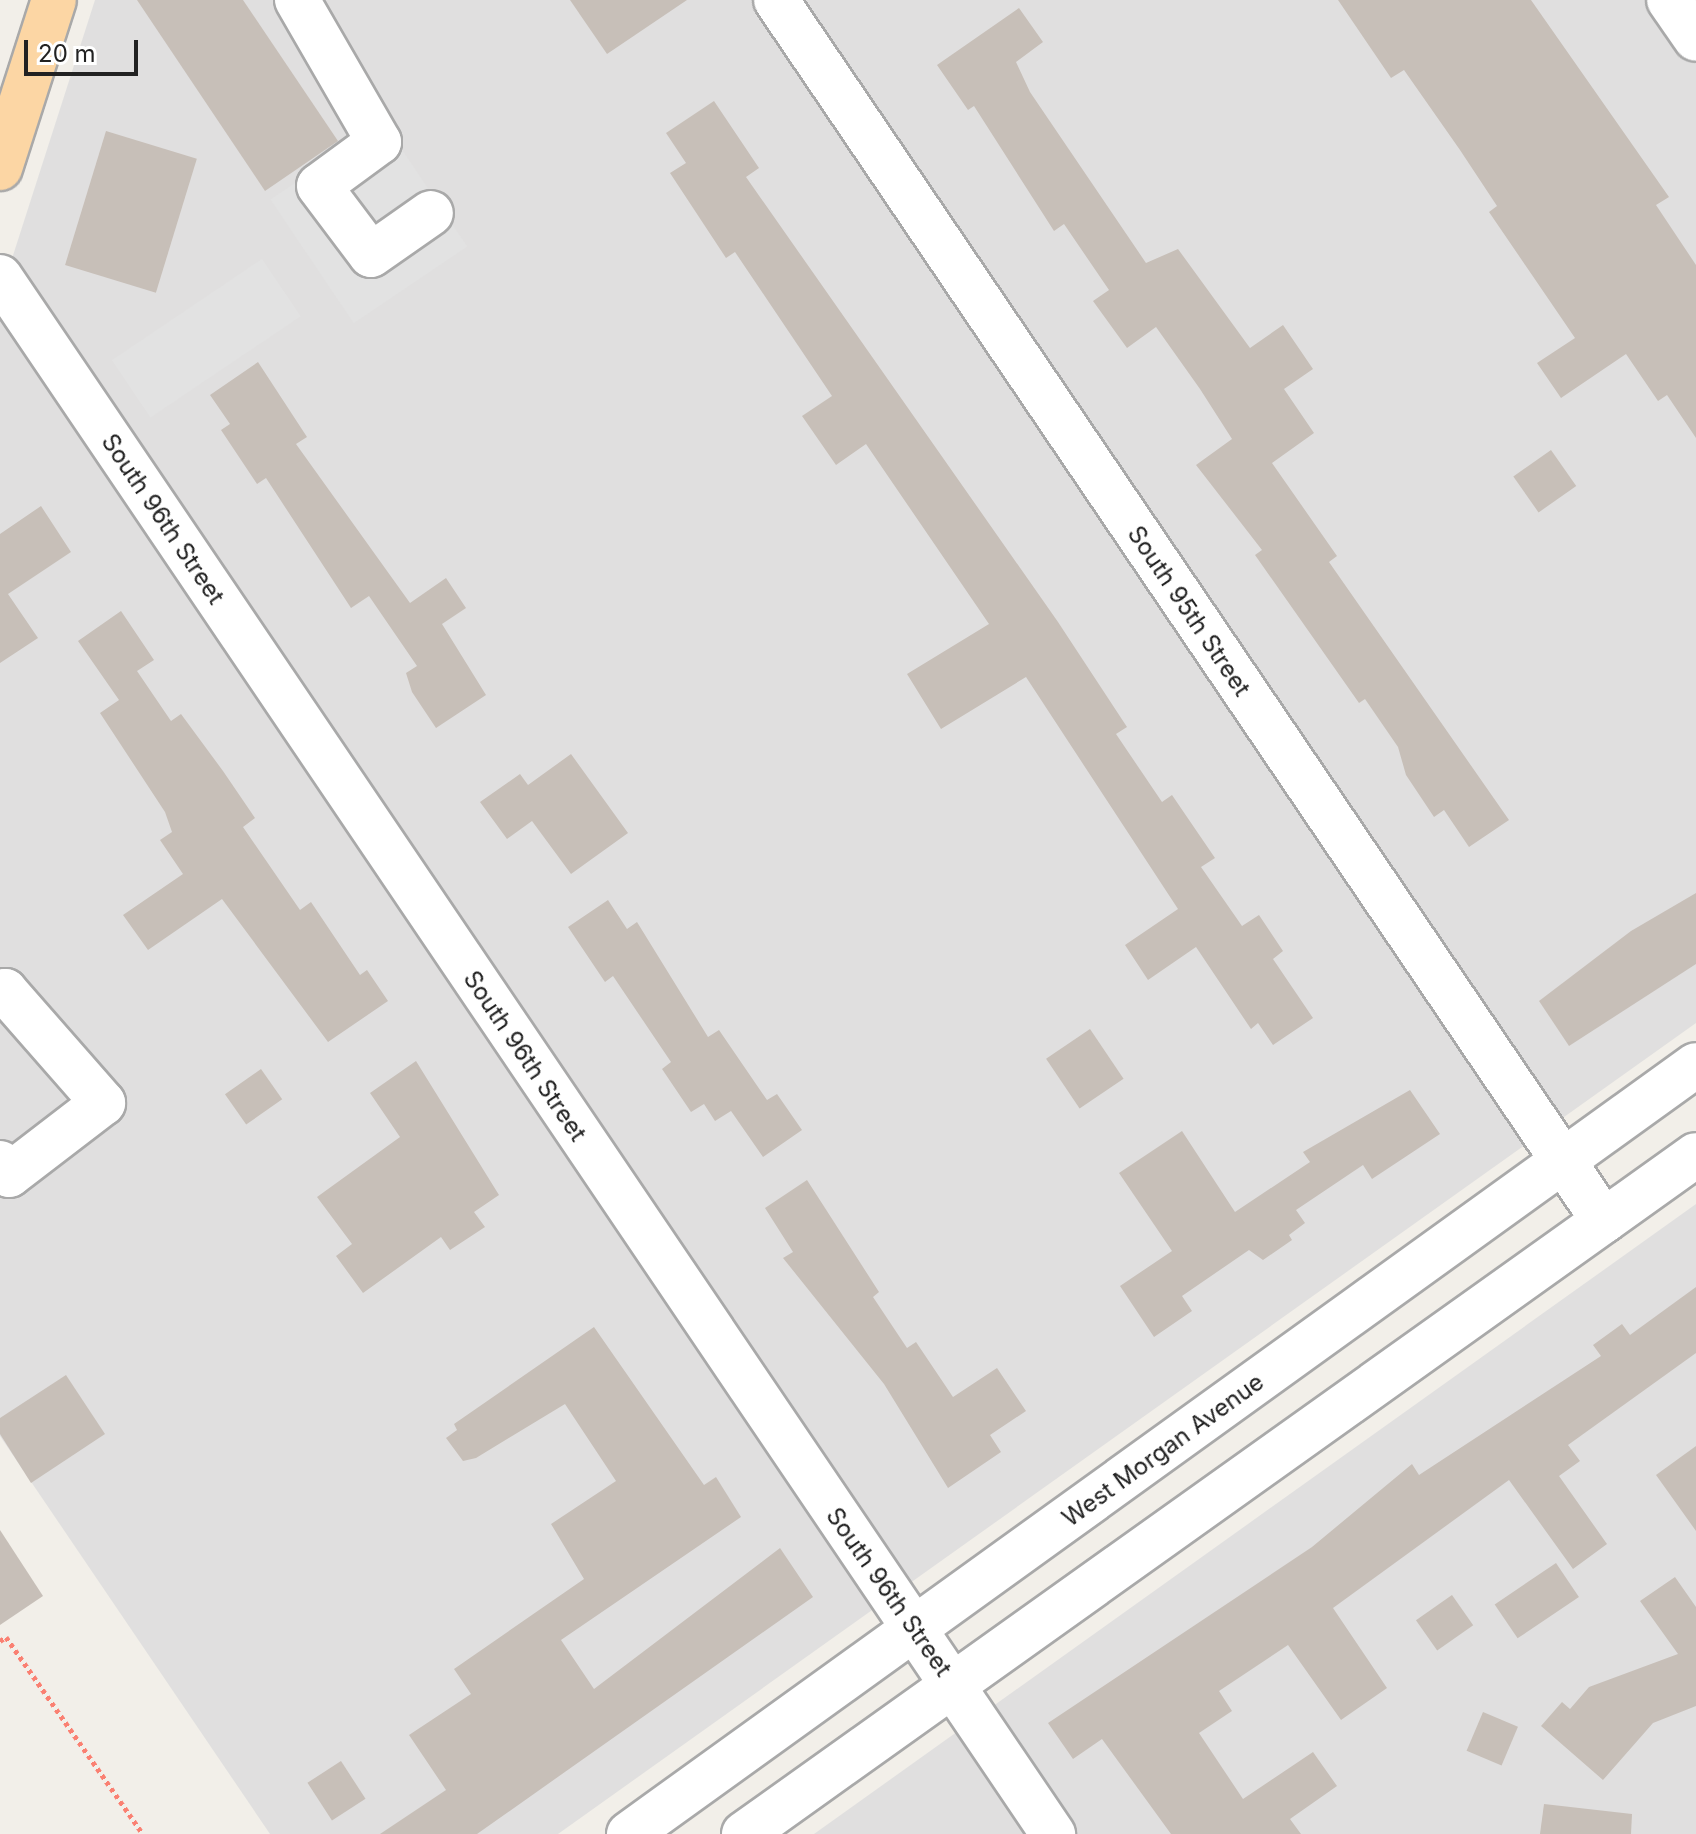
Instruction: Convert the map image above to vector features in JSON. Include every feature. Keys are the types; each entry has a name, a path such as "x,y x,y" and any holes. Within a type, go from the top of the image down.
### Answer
{"main road":[{"path":"0,168 54,0"}],"street":[{"path":"297,0 379,142 319,186 371,255 431,213"},
{"name":"South 95th Street","path":"776,0 1604,1221"},
{"path":"1669,0 1696,39"},
{"name":"South 96th Street","path":"0,277 1053,1834"},
{"path":"0,994 103,1103 9,1175 0,1163"},
{"name":"West Morgan Avenue","path":"629,1834 914,1632 1560,1159 1696,1065"},
{"path":"714,1774 749,1830 1696,1155"},
{"path":"1087,1506 1127,1560"}],"path":[{"path":"0,1641 6,1637 143,1834"}],"shaded area":[{"path":"95,0 1696,0 1696,1023 558,1834 270,1834 0,1436 0,296"},
{"path":"384,123 467,247 354,323 270,200"},
{"path":"262,259 301,316 151,417 112,360"},
{"path":"1696,1204 1696,1834 814,1834"}],"building":[{"path":"137,0 243,0 338,141 265,191"},
{"path":"570,0 687,0 607,54"},
{"path":"1338,0 1531,0 1669,197 1656,205 1696,265 1696,438 1667,395 1658,401 1626,354 1561,398 1537,363 1575,338 1489,212 1497,206 1404,70 1391,78"},
{"path":"1019,8 1043,42 1016,62 1030,92 1146,263 1178,249 1250,348 1283,325 1313,369 1284,389 1314,433 1272,463 1337,556 1329,562 1509,820 1469,847 1444,810 1434,817 1406,775 1398,747 1365,699 1359,703 1255,555 1262,550 1196,465 1232,439 1200,389 1156,327 1127,348 1093,301 1109,290 1064,224 1054,231 974,106 968,110 937,65"},
{"path":"714,101 759,168 746,177 1058,622 1127,727 1116,734 1162,802 1172,795 1215,858 1201,867 1242,926 1259,915 1283,951 1273,959 1313,1018 1273,1045 1258,1023 1251,1029 1196,947 1148,980 1125,945 1178,909 1026,677 941,729 907,674 989,624 866,444 836,465 802,416 832,396 735,252 726,258 670,173 686,163 666,133"},
{"path":"106,131 197,159 156,293 65,265"},
{"path":"258,362 307,437 296,444 410,603 446,578 466,608 442,624 486,695 436,728 412,692 406,673 417,666 369,596 351,608 266,478 257,484 221,430 230,424 210,395"},
{"path":"1551,450 1576,486 1539,512 1513,476"},
{"path":"41,506 71,552 8,594 38,638 0,663 0,534"},
{"path":"121,611 154,660 137,671 171,721 181,714 255,818 243,827 300,910 311,902 360,975 367,970 388,1001 328,1042 222,899 148,950 123,915 183,874 160,840 172,832 165,812 100,713 119,700 78,641"},
{"path":"571,754 628,833 571,874 532,821 507,839 480,802 520,774 528,785"},
{"path":"1696,893 1696,964 1569,1046 1539,1001 1631,931"},
{"path":"608,900 627,929 637,922 708,1037 719,1030 767,1100 777,1094 802,1130 763,1157 731,1111 715,1121 704,1104 691,1112 662,1069 671,1062 613,976 605,982 568,927"},
{"path":"1090,1029 1124,1079 1080,1108 1046,1059"},
{"path":"416,1061 499,1195 474,1212 485,1227 450,1250 441,1237 363,1293 336,1256 352,1244 317,1197 400,1137 370,1093"},
{"path":"261,1069 282,1099 246,1125 225,1094"},
{"path":"1410,1090 1440,1134 1372,1179 1363,1165 1296,1210 1305,1223 1289,1235 1292,1240 1263,1260 1249,1250 1182,1296 1192,1311 1154,1337 1120,1286 1172,1251 1119,1173 1182,1131 1235,1212 1310,1162 1303,1152"},
{"path":"807,1180 879,1292 873,1297 907,1348 916,1342 953,1397 997,1368 1026,1411 990,1435 1001,1452 948,1488 884,1384 783,1258 793,1252 765,1208"},
{"path":"1696,1287 1696,1353 1568,1445 1580,1461 1559,1476 1607,1544 1573,1569 1509,1480 1333,1608 1387,1688 1341,1720 1288,1645 1219,1691 1232,1711 1199,1733 1243,1799 1313,1752 1337,1786 1290,1819 1301,1834 1171,1834 1102,1739 1073,1759 1048,1723 1312,1547 1412,1464 1419,1475 1601,1356 1593,1345 1622,1324 1630,1335"},
{"path":"594,1327 704,1485 716,1477 741,1517 561,1640 594,1689 780,1548 813,1597 477,1834 380,1834 446,1790 409,1735 471,1694 454,1669 584,1579 551,1524 616,1481 565,1404 476,1458 463,1461 446,1438 457,1430 454,1424"},
{"path":"66,1375 105,1434 31,1483 0,1434 0,1418"},
{"path":"1696,1446 1696,1531 1656,1475"},
{"path":"0,1530 43,1596 0,1625"},
{"path":"1556,1563 1579,1597 1518,1638 1495,1604"},
{"path":"1675,1577 1696,1607 1696,1706 1653,1723 1603,1780 1541,1726 1562,1702 1570,1709 1589,1687 1678,1654 1640,1601"},
{"path":"1452,1595 1473,1625 1437,1651 1416,1620"},
{"path":"1483,1712 1518,1727 1502,1766 1467,1751"},
{"path":"341,1761 366,1799 332,1821 307,1783"},
{"path":"1544,1804 1632,1814 1631,1834 1540,1834"}]}
